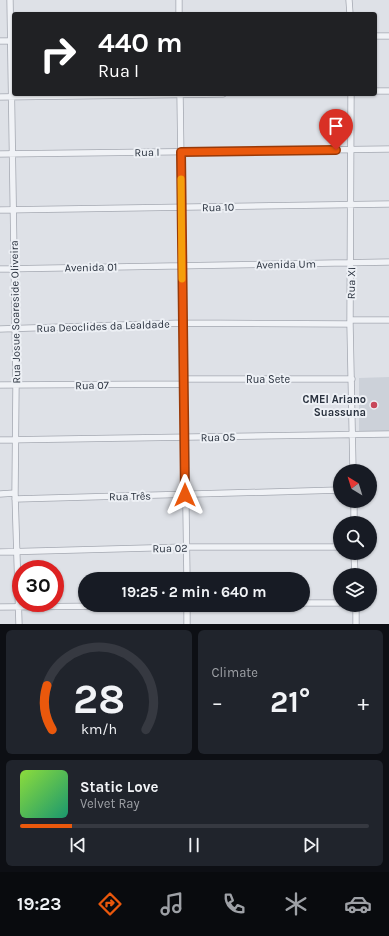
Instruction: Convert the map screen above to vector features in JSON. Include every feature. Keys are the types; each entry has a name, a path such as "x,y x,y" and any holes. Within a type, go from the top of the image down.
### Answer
{"street":[{"name":"Rua Josue Soareside Oliveira","path":"10,0 12,41 11,97 16,385 15,496 17,560"},
{"path":"179,0 179,12"},
{"path":"349,0 350,12"},
{"path":"377,36 389,36"},
{"path":"0,41 12,41"},
{"path":"377,91 389,91"},
{"path":"0,97 67,96"},
{"path":"180,96 182,324 187,572"},
{"name":"Rua XI","path":"351,96 352,205 350,322 353,464"},
{"name":"Rua I","path":"0,154 389,149"},
{"name":"Rua 10","path":"0,210 389,204"},
{"name":"Avenida Um","path":"182,266 389,262"},
{"name":"Avenida 01","path":"0,269 182,266"},
{"name":"Rua Deoclides da Lealdade","path":"0,329 389,320"},
{"name":"Rua Sete","path":"184,381 352,379"},
{"name":"Rua 07","path":"0,385 184,381"},
{"name":"Rua 05","path":"0,440 389,434"},
{"name":"Rua Três","path":"0,494 15,496 185,495 333,490"},
{"name":"Rua 02","path":"0,552 186,547 333,547"},
{"path":"310,603 333,603"},
{"path":"0,607 12,607"},
{"path":"64,607 78,607"},
{"name":"Rua Josue Soareside Oliveira","path":"18,612 19,624"},
{"path":"187,612 187,624"},
{"path":"356,612 356,624"}],"shaded area":[{"name":"CMEI Ariano Suassuna","path":"389,377 389,432 359,432 359,378"}],"slow traffic":[{"path":"181,179 182,279"}],"place":[{"name":"CMEI Ariano Suassuna","path":"374,405"}],"route":[{"path":"185,495 181,152 336,150"}]}
